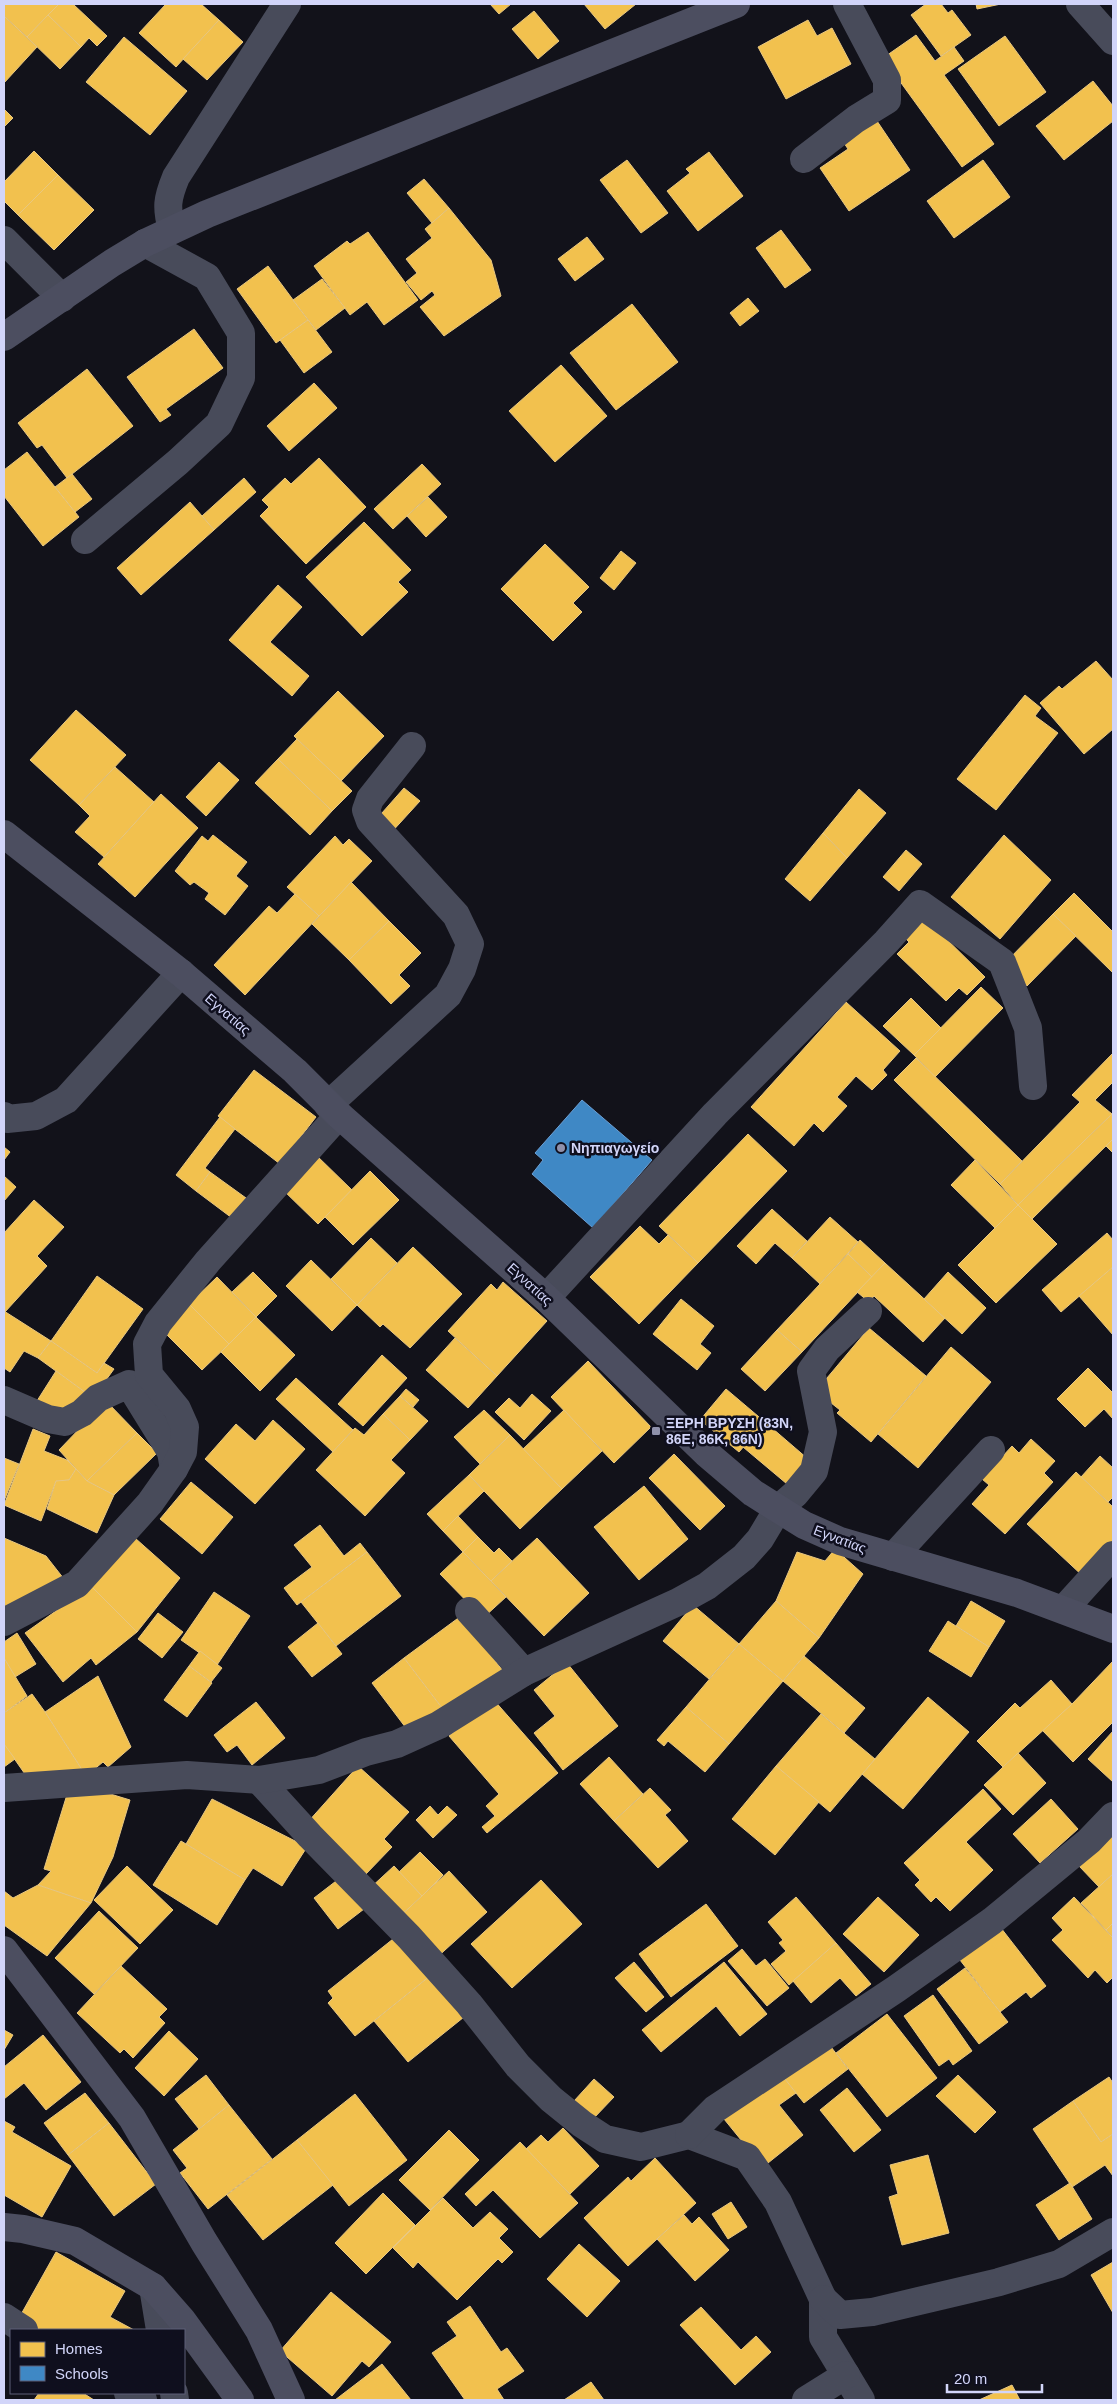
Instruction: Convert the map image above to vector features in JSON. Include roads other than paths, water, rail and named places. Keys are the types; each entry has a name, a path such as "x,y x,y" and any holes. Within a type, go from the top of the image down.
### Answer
{"street":[{"path":"172,230 166,209 168,196 176,177 287,4"},
{"path":"4,337 145,243 207,214 736,4"},
{"path":"804,159 856,119 887,100 887,80 847,4"},
{"path":"1080,4 1113,41"},
{"path":"4,240 62,298"},
{"path":"85,540 178,462 219,424 241,378 242,333 207,277 145,243"},
{"path":"139,1379 147,1344 158,1323 333,1110 448,995 462,969 470,944 456,914 370,821 366,810 370,798 412,746"},
{"name":"Εγνατίας","path":"4,834 181,973 295,1071 333,1110 546,1298 706,1453 753,1493 804,1525 840,1541 1009,1590 1064,1609 1113,1629"},
{"path":"546,1298 715,1114 886,942 920,904 1002,962 1028,1028 1033,1086"},
{"path":"4,1116 7,1118 36,1116 66,1100 181,973"},
{"path":"4,1788 187,1775 259,1780 319,1770 366,1752 397,1744 439,1725 524,1672 678,1602 706,1586 744,1557 760,1539 778,1509 795,1494 814,1471 823,1432 810,1371 827,1349 868,1311"},
{"path":"4,1400 48,1419 65,1422 82,1412 98,1398 139,1379"},
{"path":"4,1622 77,1584 150,1503 174,1469 183,1452 185,1427 177,1409 139,1379"},
{"path":"893,1557 992,1450"},
{"path":"1064,1609 1113,1555"},
{"path":"469,1611 524,1672"},
{"path":"259,1780 310,1836 409,1937 469,2004 518,2066 569,2114 605,2139 641,2147 689,2135 715,2109 896,1989 992,1921 1089,1841 1113,1816"},
{"path":"4,1950 132,2118 204,2242 259,2330 291,2400"},
{"path":"689,2135 747,2157 778,2202 823,2299 840,2315 872,2312 999,2282 1059,2264 1113,2232"},
{"path":"4,2227 23,2229 75,2241 153,2287 182,2320 240,2400"},
{"path":"153,2287 160,2329"},
{"path":"823,2299 823,2337 861,2400"},
{"path":"4,2317 22,2329"},
{"path":"806,2400 846,2374"},
{"path":"130,2394 143,2400"}],"place":[{"name":"Νηπιαγωγείο","path":"561,1148"},
{"name":"ΞΕΡΗ ΒΡΥΣΗ (83Ν, 86Ε, 86Κ, 86Ν)","path":"656,1431"}]}
